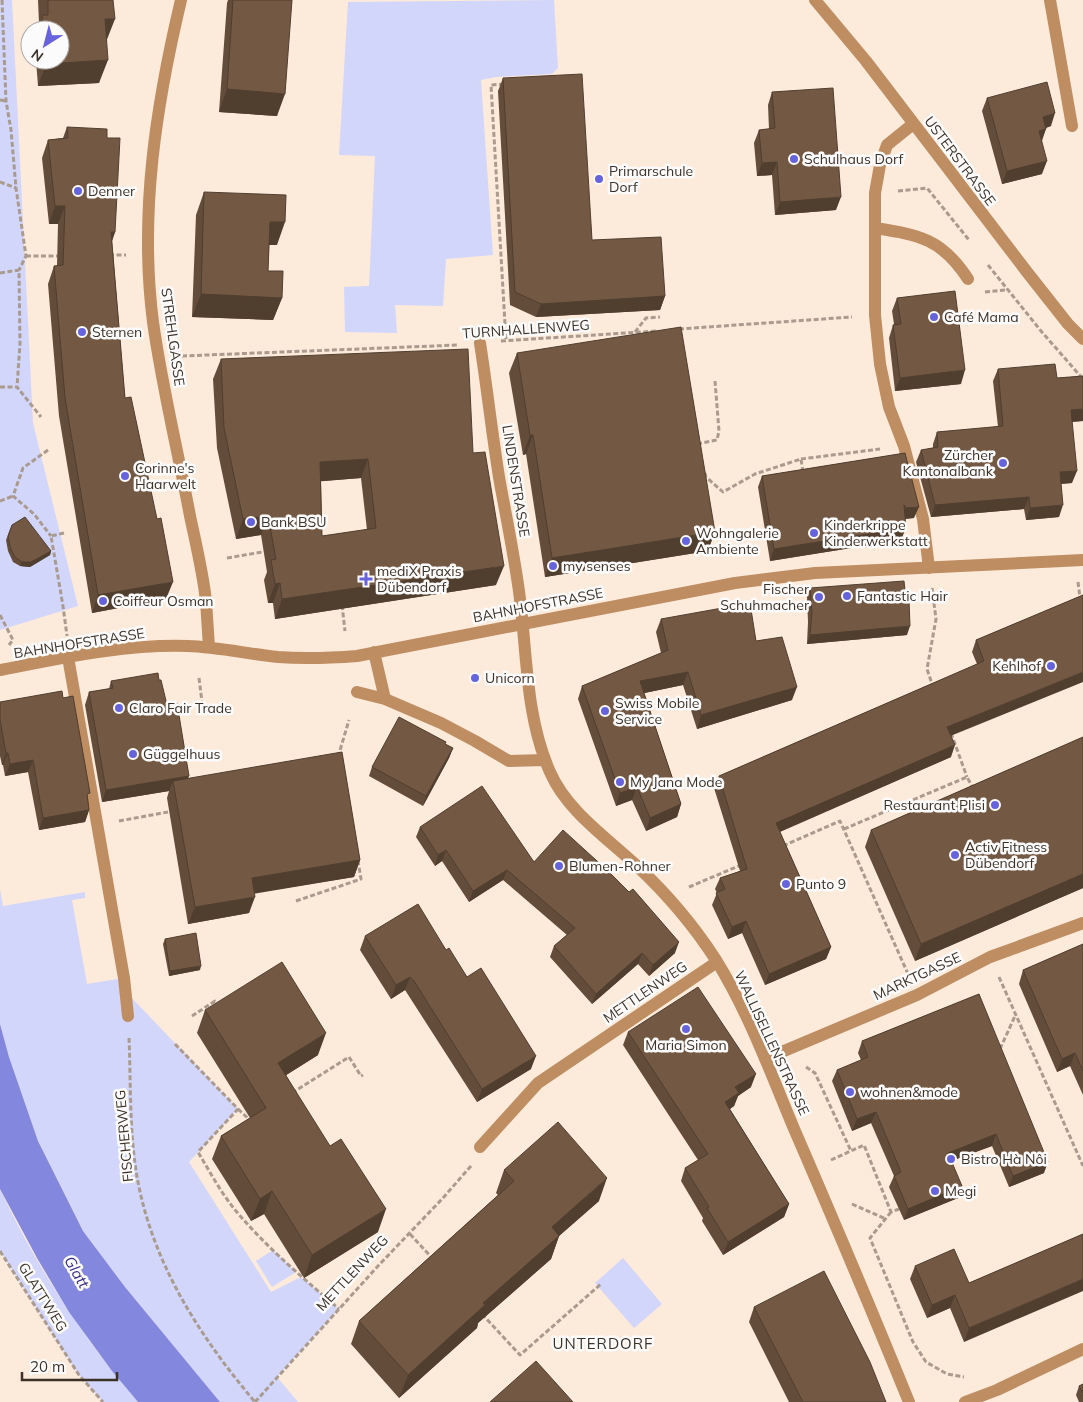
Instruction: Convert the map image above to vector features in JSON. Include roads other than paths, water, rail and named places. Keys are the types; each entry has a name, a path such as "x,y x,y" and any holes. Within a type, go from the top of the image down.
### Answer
{"street":[{"name":"STREHLGASSE","path":"181,0 166,60 151,166 149,256 154,330 200,563 206,601 209,647"},
{"name":"USTERSTRASSE","path":"815,0 866,62 1068,324 1083,339"},
{"path":"1050,0 1072,126"},
{"path":"913,124 887,145 880,165 875,192 875,315 880,364 889,407 904,446 924,519 929,568"},
{"path":"875,228 912,234 931,242 956,261 968,279"},
{"name":"LINDENSTRASSE","path":"480,343 522,623"},
{"name":"BAHNHOFSTRASSE","path":"0,670 68,657 156,646 209,647 294,658 357,656 736,583 816,573 1079,560"},
{"name":"WALLISELLENSTRASSE","path":"522,623 535,727 545,760 559,789 571,804 668,897 717,962 742,1008 765,1059 909,1402"},
{"path":"374,652 385,699"},
{"path":"68,657 126,992 128,1016"},
{"path":"356,692 385,699 441,723 509,761 545,760"},
{"name":"MARKTGASSE","path":"765,1059 917,995 990,957 1083,923"},
{"name":"METTLENWEG","path":"480,1147 538,1084 717,962"},
{"path":"965,1402 997,1390 1083,1349"}],"water":[{"name":"Glatt","path":"0,1024 9,1057 38,1141 83,1231 125,1287 220,1402 138,1402 112,1371 69,1312 37,1258 0,1189"}],"place":[{"name":"Schulhaus Dorf","path":"794,159"},
{"name":"Primarschule Dorf","path":"599,179"},
{"name":"Denner","path":"78,191"},
{"name":"Café Mama","path":"934,317"},
{"name":"Sternen","path":"82,332"},
{"name":"Zürcher Kantonalbank","path":"1003,463"},
{"name":"Corinne's Haarwelt","path":"125,476"},
{"name":"Bank BSU","path":"251,522"},
{"name":"Kinderkrippe Kinderwerkstatt","path":"814,533"},
{"name":"Wohngalerie Ambiente","path":"686,541"},
{"name":"my senses","path":"553,566"},
{"name":"mediX Praxis Dübendorf","path":"366,579"},
{"name":"Fantastic Hair","path":"847,596"},
{"name":"Fischer Schuhmacher","path":"819,597"},
{"name":"Coiffeur Osman","path":"103,601"},
{"name":"Kehlhof","path":"1051,666"},
{"name":"Unicorn","path":"475,678"},
{"name":"Claro Fair Trade","path":"119,708"},
{"name":"Swiss Mobile Service","path":"605,711"},
{"name":"Güggelhuus","path":"133,754"},
{"name":"My Jana Mode","path":"620,782"},
{"name":"Restaurant Plisi","path":"995,805"},
{"name":"Activ Fitness Dübendorf","path":"955,855"},
{"name":"Blumen-Rohner","path":"559,866"},
{"name":"Punto 9","path":"786,884"},
{"name":"Maria Simon","path":"686,1029"},
{"name":"wohnen&mode","path":"850,1092"},
{"name":"Bistro Hà Nôi","path":"951,1159"},
{"name":"Megi","path":"935,1191"}],"district":[{"name":"UNTERDORF","path":"603,1343"}]}
